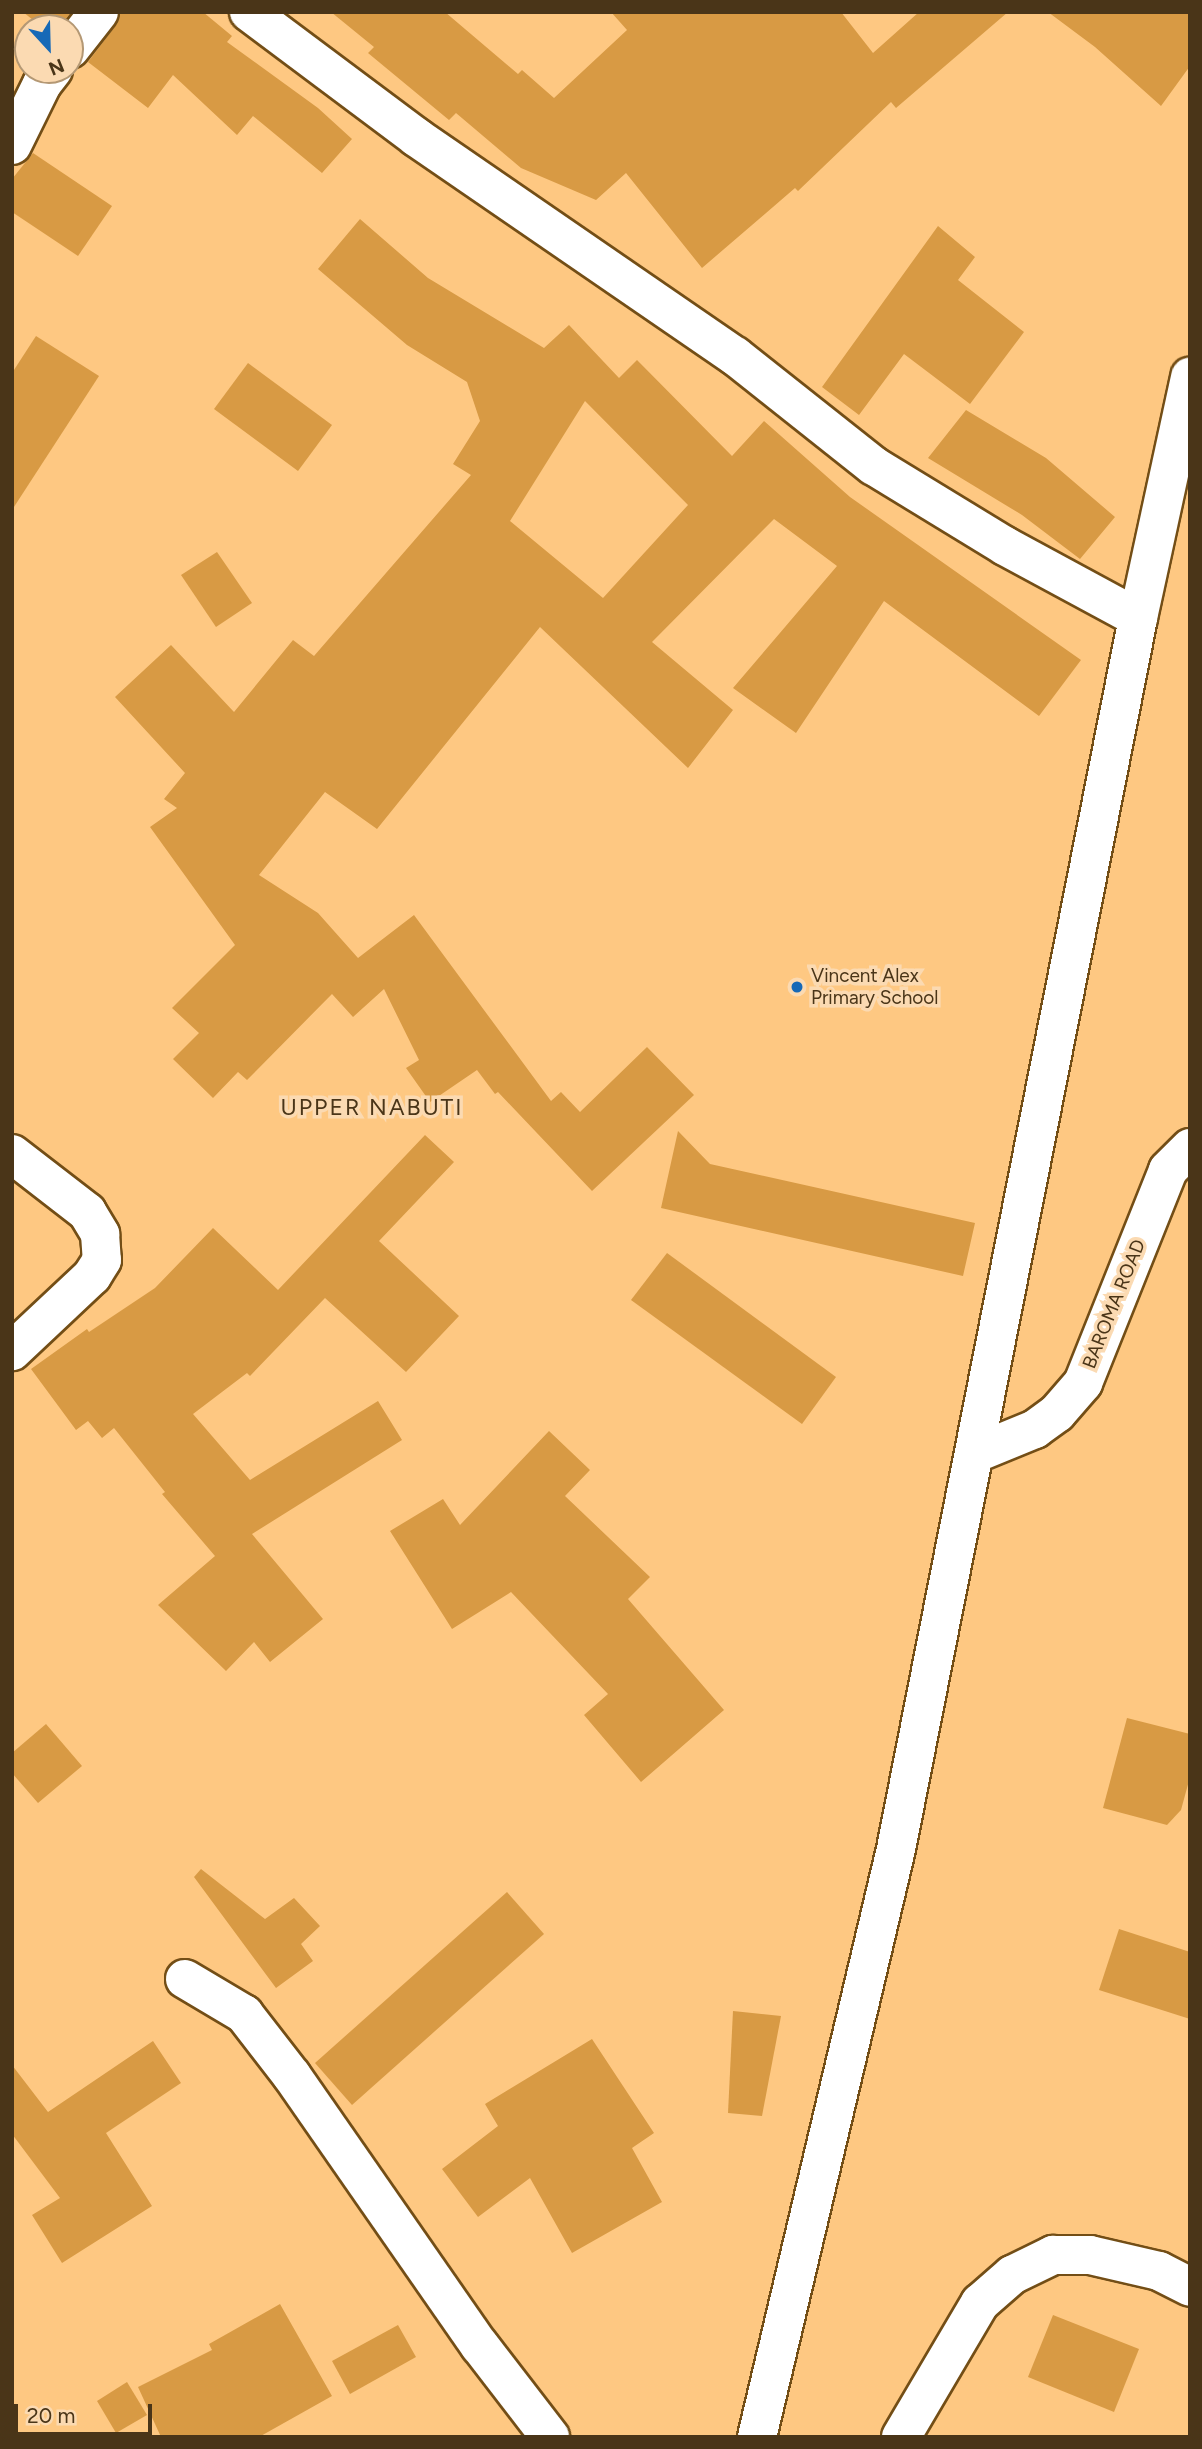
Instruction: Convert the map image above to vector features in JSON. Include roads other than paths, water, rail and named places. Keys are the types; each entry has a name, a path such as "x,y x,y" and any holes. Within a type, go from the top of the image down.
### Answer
{"street":[{"path":"84,31 99,12"},
{"path":"248,12 416,137 735,356 874,467 1005,546 1138,618"},
{"path":"12,145 42,84"},
{"path":"757,2437 896,1849 1138,618 1190,377"},
{"name":"BAROMA ROAD","path":"974,1454 1035,1429 1057,1413 1083,1383 1168,1170 1190,1148"},
{"path":"12,1154 87,1212 100,1234 102,1260 92,1276 12,1351"},
{"path":"185,1979 244,2014 292,2077 481,2346 550,2437"},
{"path":"901,2437 980,2302 1012,2275 1053,2255 1090,2255 1158,2271 1190,2287"}],"place":[{"name":"Vincent Alex Primary School","path":"797,987"}],"district":[{"name":"UPPER NABUTI","path":"372,1107"}]}
